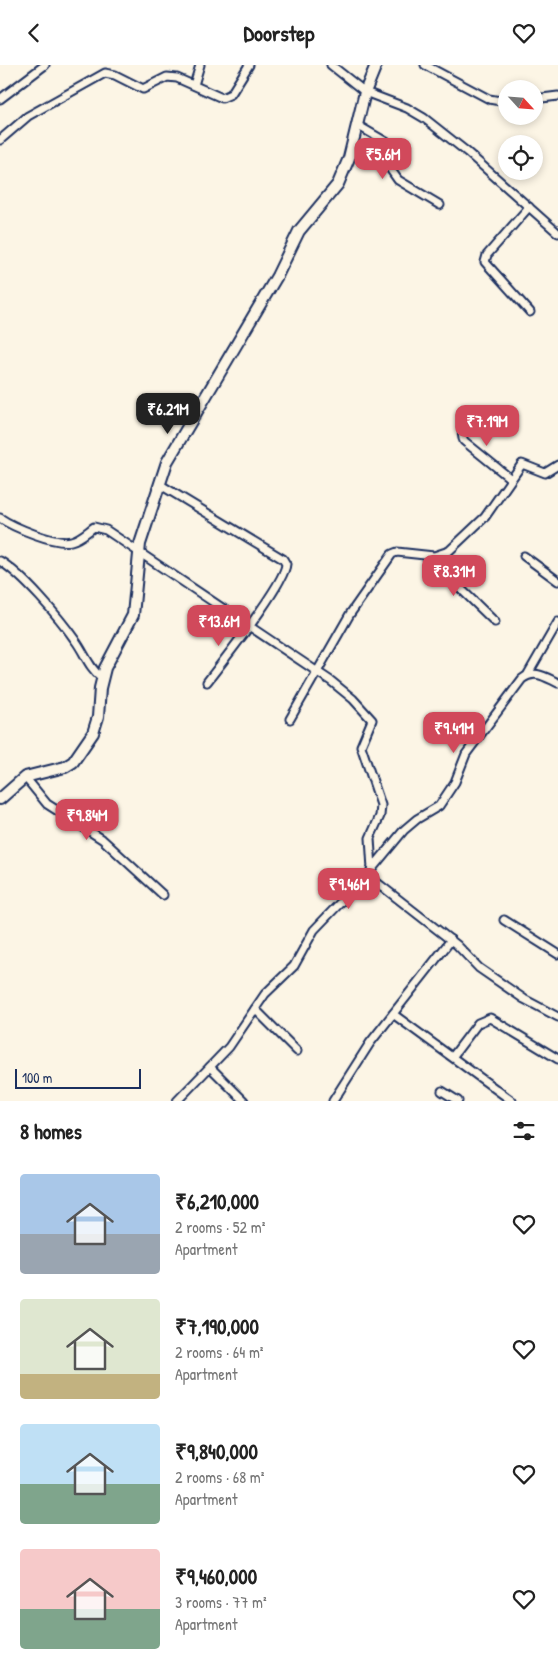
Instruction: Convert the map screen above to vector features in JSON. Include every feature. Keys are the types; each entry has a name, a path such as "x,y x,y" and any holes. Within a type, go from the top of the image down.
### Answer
{"street":[{"path":"0,99 46,65"},
{"path":"194,85 200,65"},
{"path":"0,139 28,116 105,73 115,75 143,89 167,77 178,78 217,97 226,98 249,65"},
{"path":"331,65 365,92 407,108 424,118 467,152 558,233"},
{"path":"0,799 25,777 65,767 78,756 96,725 102,678 108,658 132,615 139,553 145,525 173,450 276,276 299,231 338,184 349,158 365,92 376,65"},
{"path":"425,65 489,99 498,101"},
{"path":"543,98 558,96"},
{"path":"357,125 388,143 391,149 391,170 394,176 440,205"},
{"path":"529,207 488,255 485,262 530,312"},
{"path":"471,411 463,429 462,437 464,441 511,479"},
{"path":"290,719 350,614 392,554 401,552 427,557 439,556 449,551 485,517 522,464 546,473 558,465"},
{"path":"159,484 283,559 286,564 282,576 207,682"},
{"path":"0,519 25,531 66,542 77,539 94,527 100,527 317,671 353,699 372,719 361,746 381,805 381,811 370,839 372,869"},
{"path":"524,556 558,581"},
{"path":"427,557 495,622"},
{"path":"0,561 9,567 61,623 80,647 90,667 102,678"},
{"path":"177,1101 240,1033 265,994 294,966 314,930 372,869 404,830 417,819 439,806 455,782 466,754 522,679 528,674 558,623"},
{"path":"528,674 540,674 558,683"},
{"path":"25,777 48,804 102,839 163,895"},
{"path":"363,879 374,881 451,940 484,971 524,999 558,1017"},
{"path":"504,920 558,954"},
{"path":"333,1101 370,1043 451,940"},
{"path":"256,1009 297,1051"},
{"path":"393,1014 512,1101"},
{"path":"453,1057 478,1023 490,1018 558,1059"},
{"path":"210,1067 244,1101"},
{"path":"442,1091 458,1101"}]}
